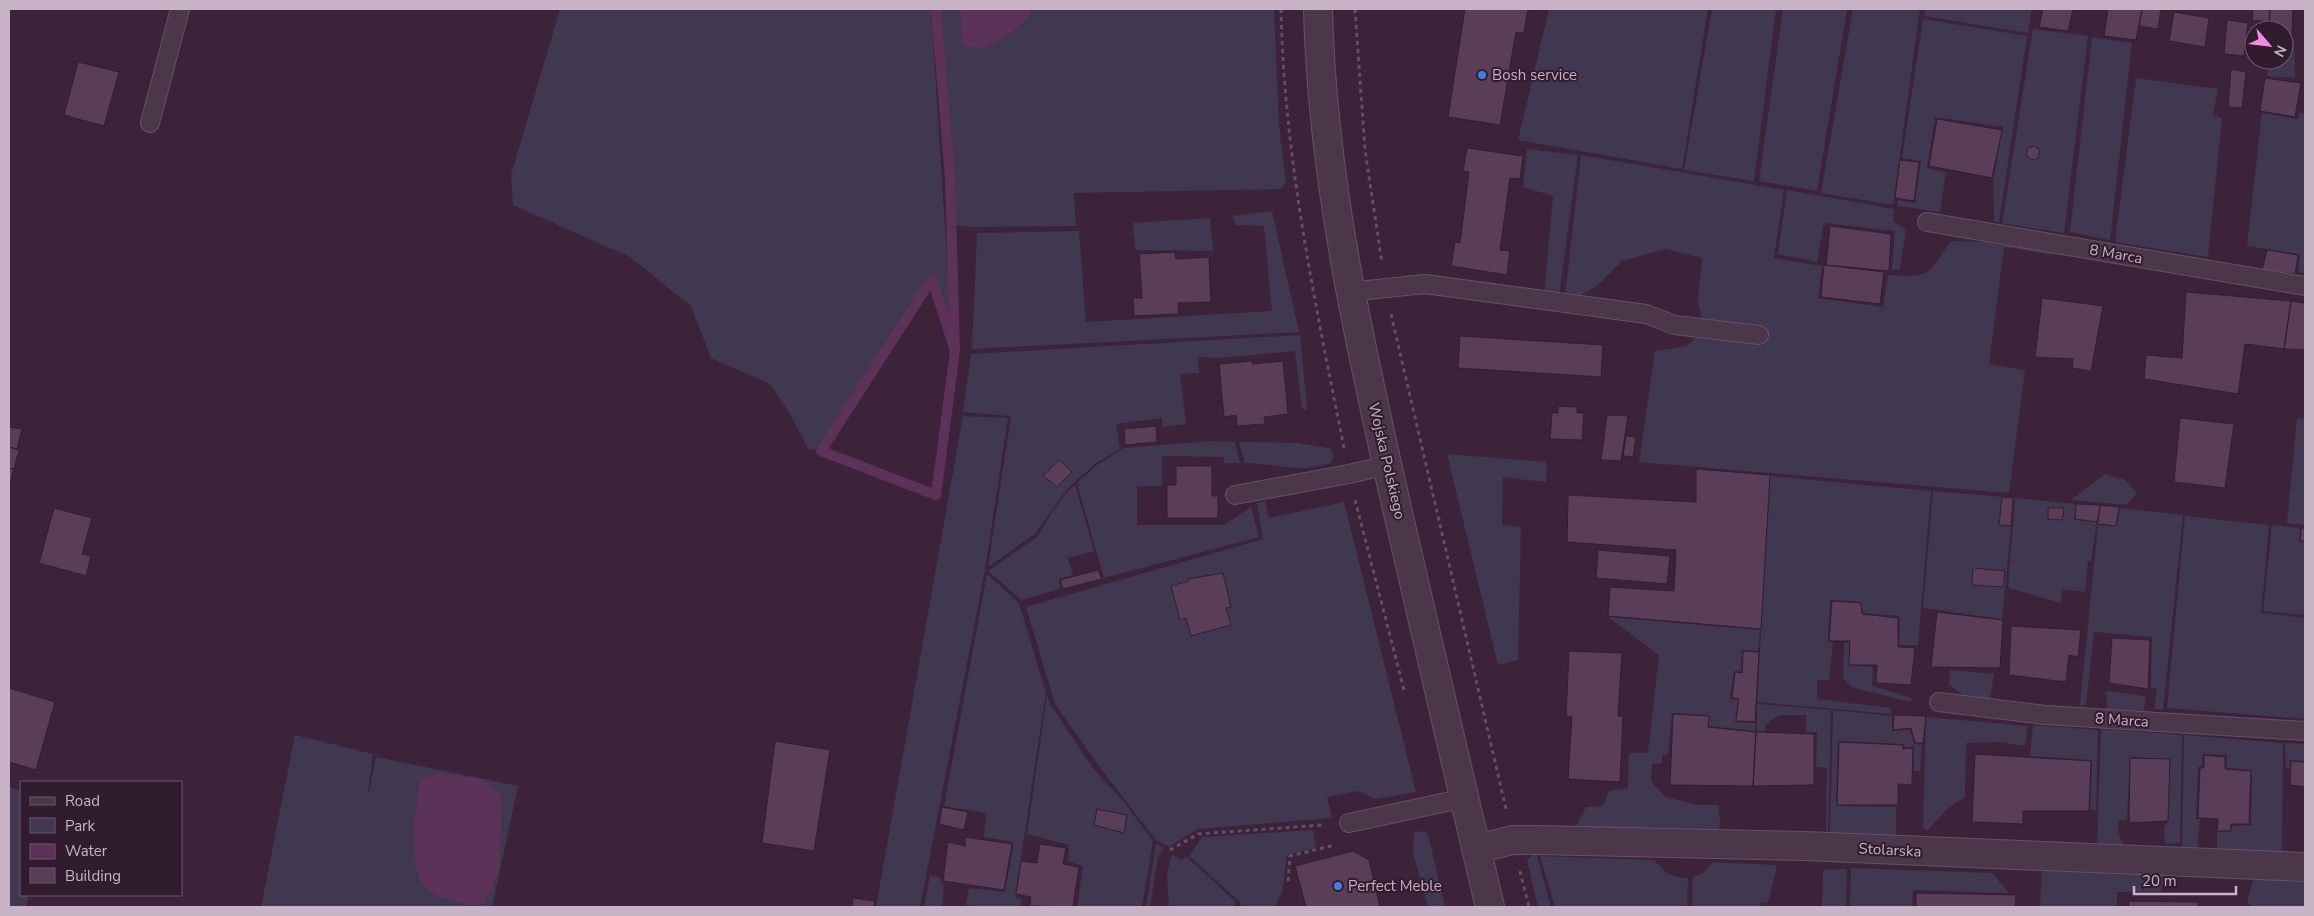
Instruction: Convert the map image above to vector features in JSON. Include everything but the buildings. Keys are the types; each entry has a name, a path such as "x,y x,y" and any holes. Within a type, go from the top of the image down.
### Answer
{"street":[{"name":"Wojska Polskiego","path":"1318,9 1328,150 1350,292 1387,465 1490,907"},
{"name":"Stolarska","path":"1476,849 1525,840 1806,846 2305,867"}],"lane":[{"path":"150,122 180,9"},
{"name":"8 Marca","path":"1927,222 2305,286"},
{"path":"1350,292 1425,284 1646,314 1675,325 1758,335"},
{"path":"1235,494 1349,474 1387,465"},
{"name":"8 Marca","path":"1939,702 2045,715 2305,731"},
{"path":"1349,823 1465,798"}],"path":[{"path":"1355,9 1365,150 1386,288 1525,840 1529,907"},
{"path":"1170,850 1198,834 1349,823"},
{"path":"1288,881 1290,856 1344,843"}],"green space":[{"path":"560,9 931,9 952,337 933,277 820,448 809,450 790,414 770,384 711,358 691,306 630,257 513,205 511,175"},
{"path":"940,9 1274,9 1279,125 1286,183 1280,189 1074,193 1076,226 971,227 956,225"},
{"path":"1549,9 1708,9 1682,169 1518,140"},
{"path":"1712,9 1776,9 1754,181 1684,170"},
{"path":"1783,9 1847,9 1817,191 1759,181"},
{"path":"1853,9 1920,9 1893,205 1821,193"},
{"path":"1926,9 2032,9 2028,33 1924,16"},
{"path":"1923,19 2027,36 1999,223 1994,221 1993,181 2003,127 1935,117 1927,168 1946,172 1940,212 1898,206 1897,200 1915,203 1921,161 1902,158"},
{"path":"2033,29 2088,36 2064,233 2002,223"},
{"path":"2092,37 2132,43 2110,240 2070,232"},
{"path":"2294,40 2295,78 2267,76 2268,70 2294,70"},
{"path":"2136,78 2218,89 2213,115 2222,118 2208,257 2115,242"},
{"path":"2262,113 2298,119 2299,113 2305,114 2305,273 2298,272 2300,254 2247,246"},
{"path":"1527,149 1578,155 1559,296 1544,294 1553,196 1523,187"},
{"path":"1581,155 1784,190 1774,258 1822,266 1818,298 1883,307 1888,275 1913,276 1927,272 1951,241 1982,242 2046,250 2055,255 2004,247 1989,364 2025,370 2009,493 1639,462 1655,351 1687,346 1704,329 1698,301 1702,258 1666,249 1622,261 1597,286 1579,296 1565,297"},
{"path":"1787,190 1894,209 1893,222 1906,229 1900,269 1892,270 1895,231 1824,223 1817,262 1778,254"},
{"path":"1272,211 1299,332 972,349 977,233 1079,231 1086,322 1272,311 1264,226 1236,225 1232,216"},
{"path":"1210,218 1213,251 1135,250 1133,223"},
{"path":"1300,335 1307,409 1302,409 1295,351 1220,358 1198,357 1199,373 1180,374 1186,424 1162,427 1162,418 1116,424 1120,449 1096,463 1067,489 1035,534 988,567 1011,416 963,412 971,354"},
{"path":"963,416 1008,418 985,570 920,907 876,907"},
{"path":"2297,418 2305,419 2305,525 2287,523"},
{"path":"1212,441 1235,442 1240,463 1224,463 1224,457 1162,456 1162,486 1137,486 1137,525 1224,525 1251,507 1259,537 1104,578 1077,483 1097,465 1124,448"},
{"path":"1239,442 1297,443 1330,448 1334,456 1331,463 1305,468 1245,463"},
{"path":"1447,454 1547,462 1546,482 1503,477 1502,525 1521,527 1518,660 1498,665"},
{"path":"2105,474 2125,480 2137,493 2126,505 2071,500"},
{"path":"1770,476 1931,491 1918,645 1899,645 1900,616 1863,613 1861,602 1830,600 1828,642 1833,643 1829,680 1817,680 1817,699 1891,708 1891,714 1757,702"},
{"path":"1075,485 1094,551 1068,558 1073,575 1059,579 1060,589 1021,600 988,571 1037,537 1052,512"},
{"path":"1933,491 2014,498 2002,619 1923,608"},
{"path":"2015,498 2076,504 2074,520 2097,522 2091,561 2088,561 2085,592 2062,589 2061,603 2008,588"},
{"path":"1265,501 1269,518 1344,502 1416,792 1375,799 1359,791 1327,797 1332,818 1198,829 1169,847 1156,840 1101,769 1055,704 1026,607 1263,539 1257,503"},
{"path":"2120,508 2183,515 2163,710 2154,709 2157,688 2151,688 2152,637 2094,632 2086,705 2080,705 2098,525 2117,526"},
{"path":"2185,516 2269,525 2261,613 2305,618 2305,719 2167,708"},
{"path":"2272,525 2300,528 2299,542 2305,542 2305,615 2263,611"},
{"path":"987,574 1019,603 1046,693 1015,897 1021,899 1021,907 978,907 966,905 969,888 1005,892 1014,842 984,837 986,813 944,806"},
{"path":"1608,617 1760,630 1758,651 1742,650 1741,671 1734,671 1730,699 1738,700 1735,722 1755,723 1755,731 1708,726 1709,715 1672,713 1668,754 1662,755 1662,763 1652,764 1651,781 1665,797 1698,805 1718,805 1719,831 1576,827 1586,807 1603,806 1609,791 1628,788 1629,753 1648,753 1659,655"},
{"path":"1844,643 1849,643 1849,665 1873,667 1872,686 1912,698 1911,702 1851,687 1843,678"},
{"path":"1950,670 1994,674 1990,700 1967,698 1949,684"},
{"path":"2106,691 2146,696 2143,714 2108,712"},
{"path":"1047,695 1050,704 1094,770 1119,796 1153,841 1142,907 1077,907 1083,866 1068,861 1069,845 1027,834"},
{"path":"1757,704 1831,710 1828,836 1826,836 1827,768 1816,767 1817,732 1806,732 1806,715 1779,715 1765,725 1765,731 1757,731"},
{"path":"1833,710 1892,716 1892,731 1910,730 1914,744 1922,745 1920,771 1914,771 1914,746 1905,748 1904,744 1838,741 1836,806 1896,807 1896,835 1892,837 1830,836"},
{"path":"1926,717 2028,726 2025,746 1999,742 1966,743 1965,797 1947,809 1927,831 1923,828"},
{"path":"2033,725 2098,730 2096,810 2090,810 2092,760 2030,756"},
{"path":"2101,729 2182,735 2180,843 2165,844 2164,827 2168,822 2170,759 2130,757 2127,819 2118,821 2118,832 2125,849 2097,849"},
{"path":"295,735 373,754 368,792 376,757 518,786 492,907 261,907"},
{"path":"2184,735 2283,743 2282,854 2217,852 2217,832 2231,832 2232,826 2251,825 2252,770 2227,768 2227,755 2203,754 2202,766 2198,767 2196,819 2200,819 2197,852 2182,852"},
{"path":"2285,743 2305,744 2305,761 2290,760 2289,769 2286,768"},
{"path":"9,787 20,791 20,896 29,896 26,907 9,907"},
{"path":"1313,830 1316,848 1287,855 1283,889 1275,907 1241,907 1240,902 1189,856 1202,837"},
{"path":"1423,831 1428,834 1445,907 1428,907 1413,853 1414,832"},
{"path":"1156,843 1164,848 1158,857 1150,907 1146,907"},
{"path":"1536,852 1551,907 1538,907 1527,860"},
{"path":"1172,854 1181,860 1187,857 1236,902 1232,907 1169,907 1167,873"},
{"path":"1540,856 1654,860 1669,874 1688,878 1687,907 1555,907"},
{"path":"1712,862 1774,865 1777,867 1768,902 1761,902 1761,907 1692,907 1693,877 1704,873"},
{"path":"2042,867 2167,872 2160,892 2117,892 2117,907 2040,907"},
{"path":"1851,868 1992,873 2009,893 1913,890 1912,907 1850,907"},
{"path":"1847,869 1846,907 1822,907 1823,870"},
{"path":"930,875 939,877 944,886 942,907 924,907"},
{"path":"2254,877 2305,880 2305,907 2252,907 2247,902"}],"water":[{"path":"960,9 1030,9 1031,14 1010,34 981,49 963,45"},
{"path":"439,773 482,779 500,793 502,804 499,870 484,904 466,904 441,897 426,888 419,876 414,849 414,834 420,780"}],"waterway":[{"path":"936,9 950,178 955,351 936,495 821,451 932,279 955,351"}],"place":[{"name":"Bosh service","path":"1482,75"},
{"name":"Perfect Meble","path":"1338,886"}]}
